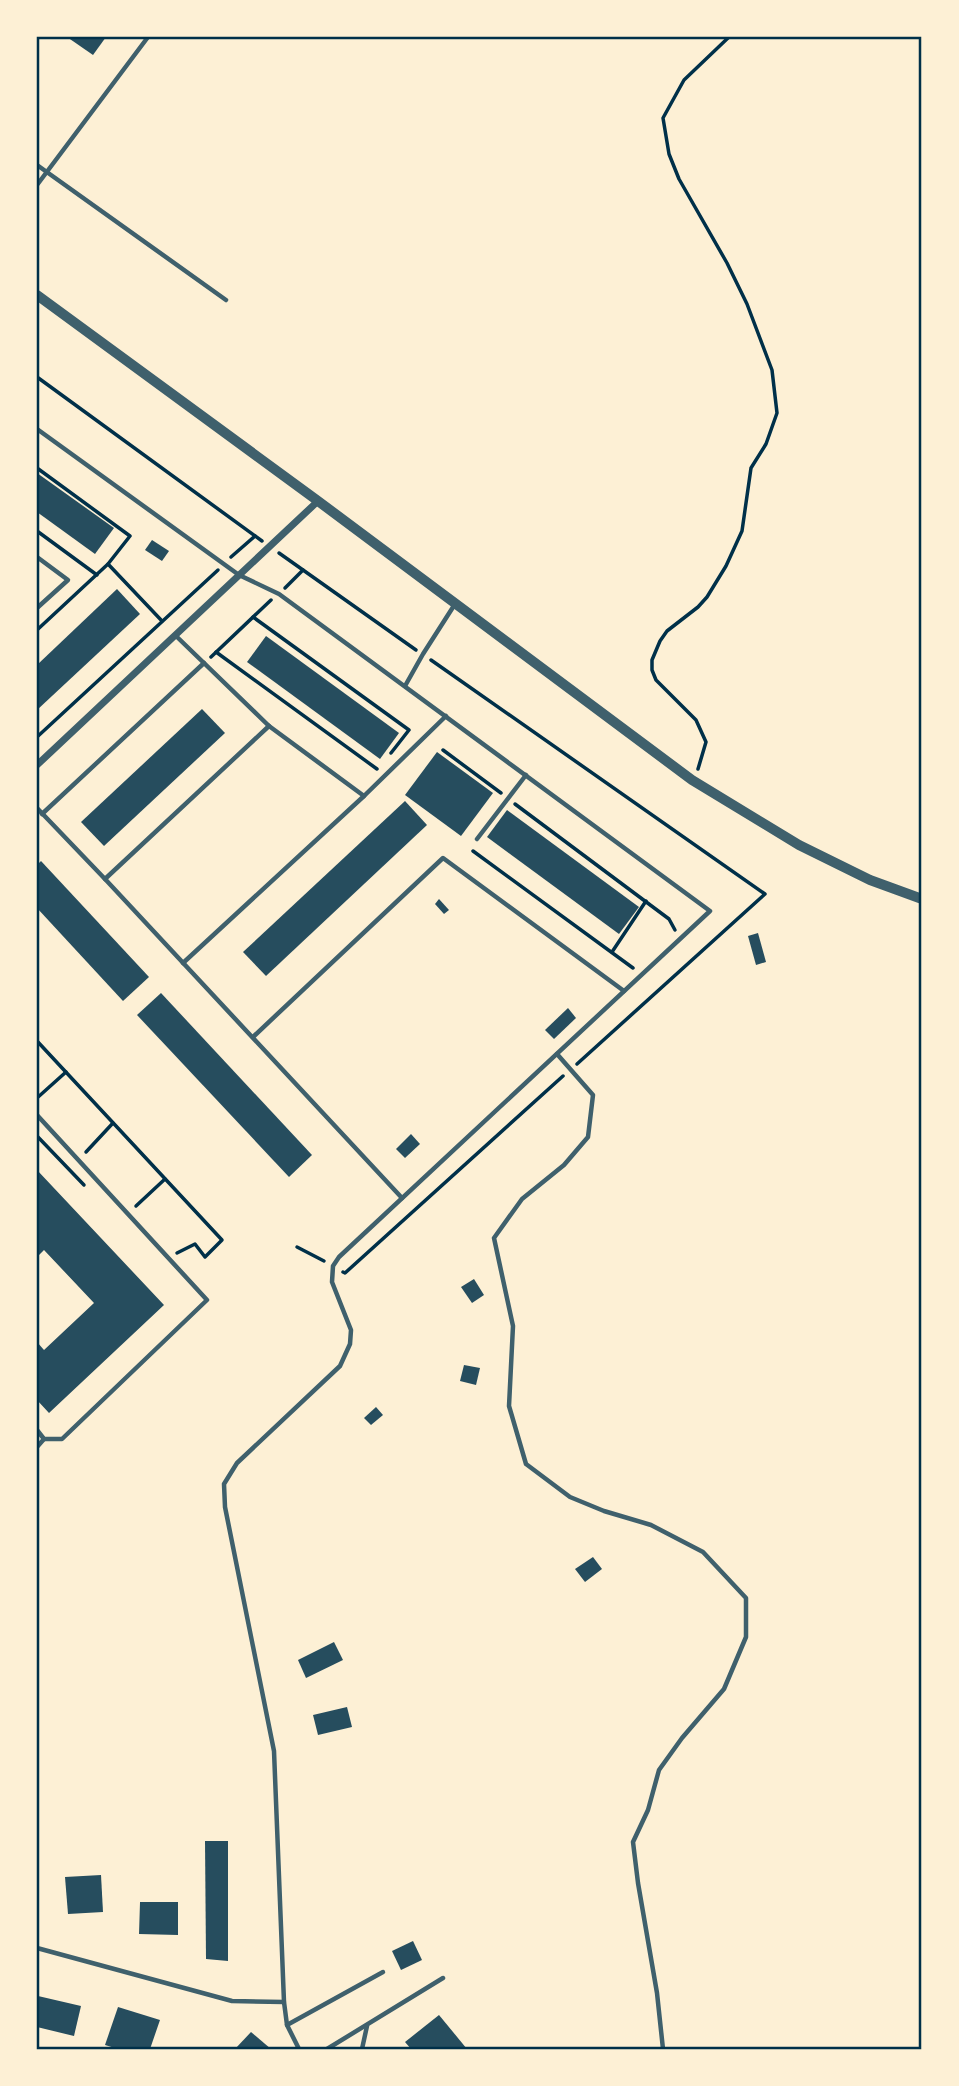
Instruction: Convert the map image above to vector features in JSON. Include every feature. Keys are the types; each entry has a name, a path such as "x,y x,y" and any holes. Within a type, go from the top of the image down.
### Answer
{"street":[{"path":"37,295 692,780 799,845 870,880 922,899"},
{"path":"37,765 318,501"}],"lane":[{"path":"37,185 148,37"},
{"path":"37,165 226,300"},
{"path":"37,429 223,565 279,594 710,911 339,1257 333,1266 332,1282 351,1330 350,1344 340,1366 237,1463 224,1484 225,1507 274,1751 284,2002 287,2025 299,2049"},
{"path":"37,557 68,580 37,608"},
{"path":"405,686 456,603"},
{"path":"175,635 269,726 364,796"},
{"path":"42,814 204,663"},
{"path":"183,963 364,796 446,716"},
{"path":"105,879 269,726"},
{"path":"477,839 526,775"},
{"path":"37,808 402,1198"},
{"path":"253,1037 443,858 624,991"},
{"path":"557,1054 593,1095 588,1137 564,1165 522,1199 494,1238 513,1326 509,1406 526,1464 570,1497 604,1511 651,1525 703,1552 746,1598 746,1637 724,1689 659,1770 648,1810 633,1842 663,2049"},
{"path":"37,1115 207,1300 62,1439 44,1439 37,1447"},
{"path":"37,1430 44,1439"},
{"path":"37,1948 232,2001 284,2002"},
{"path":"287,2025 383,1972"},
{"path":"327,2049 443,1978"},
{"path":"362,2049 367,2025"}],"path":[{"path":"692,780 702,760 706,742 696,720 656,680 652,660 667,631 698,607 726,566 742,531 751,468 766,444 778,413 772,370 755,326 727,262 679,179 669,155 663,118 684,80 729,37"},
{"path":"37,377 325,586 765,894 345,1273 298,1247"},
{"path":"37,468 130,536 108,564 37,630"},
{"path":"37,531 97,575"},
{"path":"37,737 255,536"},
{"path":"269,546 325,586"},
{"path":"108,564 162,621"},
{"path":"204,663 303,570"},
{"path":"253,617 409,730 386,760"},
{"path":"216,652 377,769"},
{"path":"443,750 669,919 675,928 675,937"},
{"path":"473,851 633,968 644,967"},
{"path":"611,952 646,901"},
{"path":"37,1041 222,1240 205,1258 195,1244 177,1252"},
{"path":"37,1098 66,1072"},
{"path":"78,1160 113,1124"},
{"path":"37,1136 86,1187"},
{"path":"128,1214 165,1179"}],"building":[{"path":"67,37 106,37 93,55"},
{"path":"37,473 114,528 95,554 37,512"},
{"path":"152,540 169,551 162,561 145,550"},
{"path":"117,589 140,614 37,710 37,665"},
{"path":"266,636 399,733 380,759 247,662"},
{"path":"202,709 225,733 104,846 81,822"},
{"path":"437,752 493,793 461,836 405,795"},
{"path":"405,801 427,825 266,976 243,952"},
{"path":"507,810 639,907 619,934 487,837"},
{"path":"41,861 149,977 123,1001 37,908 37,865"},
{"path":"439,899 449,910 444,914 435,904"},
{"path":"758,933 766,962 756,965 748,936"},
{"path":"161,993 312,1155 289,1177 137,1015"},
{"path":"568,1008 576,1018 554,1039 545,1030"},
{"path":"411,1134 420,1144 405,1158 396,1149"},
{"path":"37,1170 164,1305 49,1413 37,1400 37,1342 44,1350 94,1303 44,1250 37,1257"},
{"path":"474,1279 484,1295 472,1303 461,1287"},
{"path":"464,1365 480,1368 476,1385 460,1381"},
{"path":"376,1407 383,1415 371,1425 364,1418"},
{"path":"593,1557 602,1569 585,1582 575,1569"},
{"path":"334,1642 343,1660 306,1678 298,1660"},
{"path":"347,1707 352,1727 318,1735 313,1715"},
{"path":"205,1841 228,1841 228,1961 206,1959"},
{"path":"101,1875 103,1912 68,1914 65,1877"},
{"path":"140,1902 178,1902 178,1935 139,1934"},
{"path":"413,1941 422,1960 401,1970 392,1951"},
{"path":"38,1996 81,2006 74,2036 37,2027"},
{"path":"118,2007 160,2020 150,2049 118,2049 105,2045"},
{"path":"439,2015 467,2049 411,2049 405,2042"},
{"path":"251,2032 271,2049 235,2049"}]}
